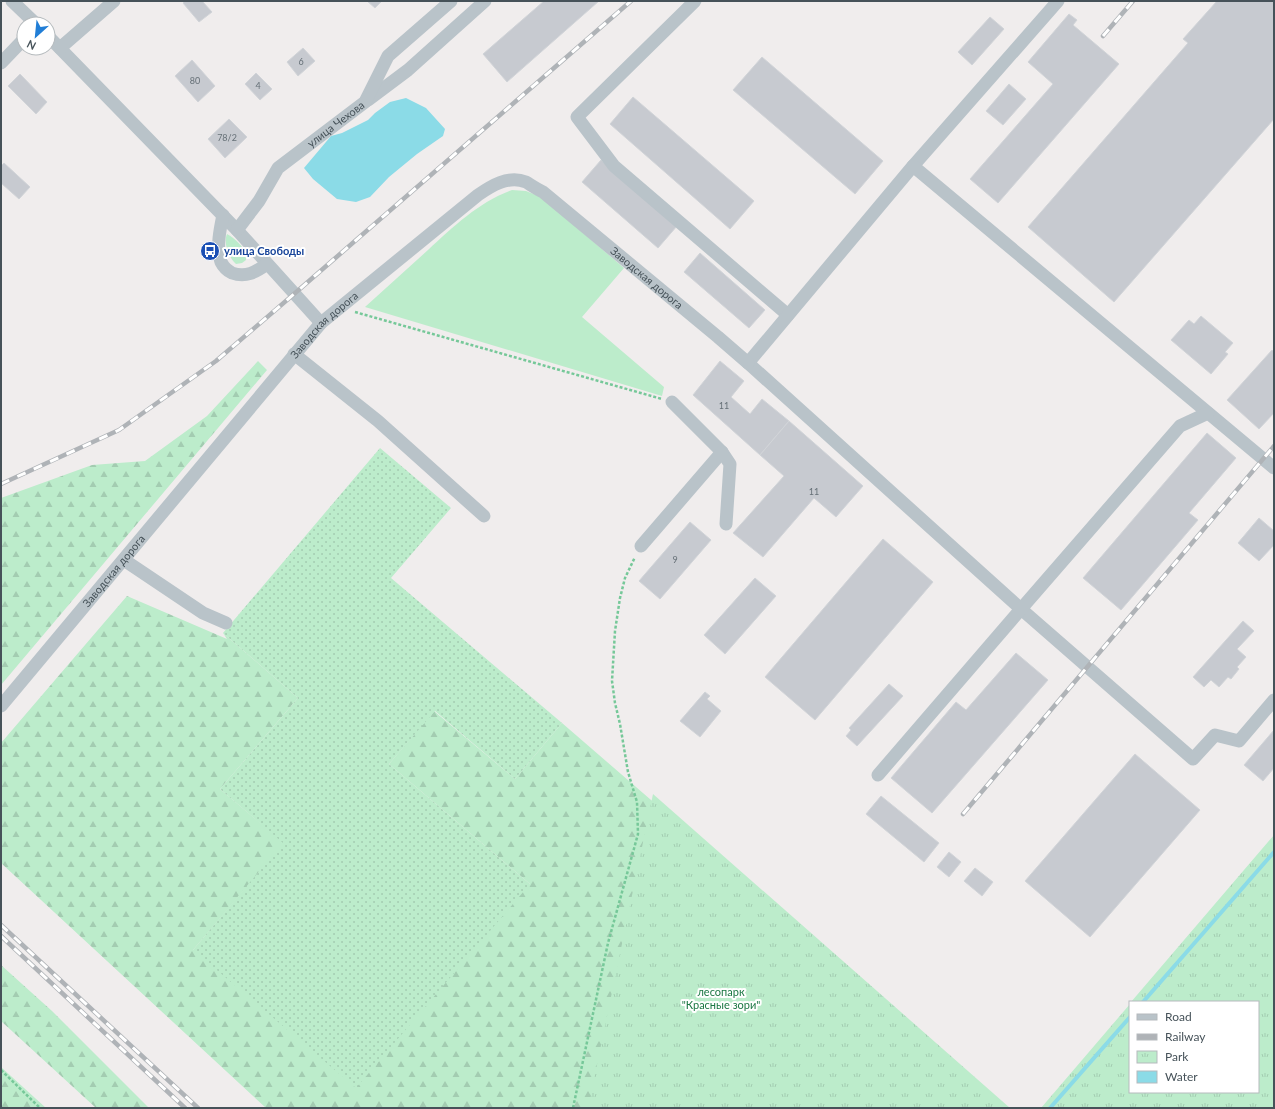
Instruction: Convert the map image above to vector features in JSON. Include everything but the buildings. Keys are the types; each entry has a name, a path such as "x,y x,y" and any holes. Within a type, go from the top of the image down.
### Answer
{"street":[{"path":"12,1 28,16"},
{"path":"60,48 114,1"},
{"name":"улица Чехова","path":"237,230 259,200 278,168 365,102 388,56 451,1"},
{"path":"365,102 408,70 486,1"},
{"path":"695,1 577,117 614,166 788,315"},
{"path":"748,363 913,166 1058,1"},
{"path":"56,44 223,215 321,323"},
{"path":"1,63 16,48"},
{"path":"913,166 1274,468"},
{"name":"Заводская дорога","path":"1,706 321,323 478,195 491,186 507,180 524,182 542,192 718,337 1021,609 1193,759 1215,735 1239,741 1274,700"},
{"path":"223,215 219,250 222,263 228,271 239,275 249,274 259,271 267,264"},
{"path":"294,354 378,421 484,516"},
{"path":"672,402 722,452 730,464 726,524"},
{"path":"878,775 1180,426 1208,413"},
{"path":"641,546 722,452"},
{"path":"124,560 203,613 226,623"}],"path":[{"path":"339,308 672,402"},
{"path":"573,1108 608,943 638,834 637,802 628,772 612,681 615,631 620,598 625,578 641,546"},
{"path":"1,1070 40,1108"}],"green space":[{"path":"512,190 526,191 541,197 624,268 582,317 664,387 662,396 365,307 447,232 467,216 489,201"},
{"path":"227,234 243,248 246,260 242,263 236,264 229,254 226,246"},
{"path":"258,361 267,370 1,685 1,498 92,465 145,461 207,416"},
{"path":"380,448 451,508 391,578 562,723 515,779 435,711 389,764 530,884 356,1088 193,950 283,843 220,789 298,698 223,633"},
{"path":"127,596 227,639 223,633 298,698 220,789 284,843 193,950 530,884 389,764 434,711 515,779 562,723 1000,1108 266,1108 1,863 1,743"},
{"name":"лесопарк \"Красные зори\"","path":"653,794 1010,1108 588,1108"},
{"path":"1274,835 1274,1108 1041,1108 1129,1005 1129,1093 1259,1093 1259,1001 1132,1001"},
{"path":"1,965 52,1011 149,1108 96,1108 1,1021"},
{"path":"1,1067 46,1108 1,1108"}],"water":[{"path":"406,98 426,108 445,129 443,136 417,154 389,177 370,197 356,202 337,199 313,179 304,168 331,136 342,133 368,120 390,102"}],"waterway":[{"path":"1144,1001 1274,852"},
{"path":"1050,1108 1129,1018"}],"railway":[{"path":"1,484 119,430 216,361 631,1"},
{"path":"1103,36 1133,1"},
{"path":"963,814 1274,446"},
{"path":"1,925 198,1108"},
{"path":"1,936 185,1108"}],"place":[{"name":"улица Свободы","path":"210,251"}]}
